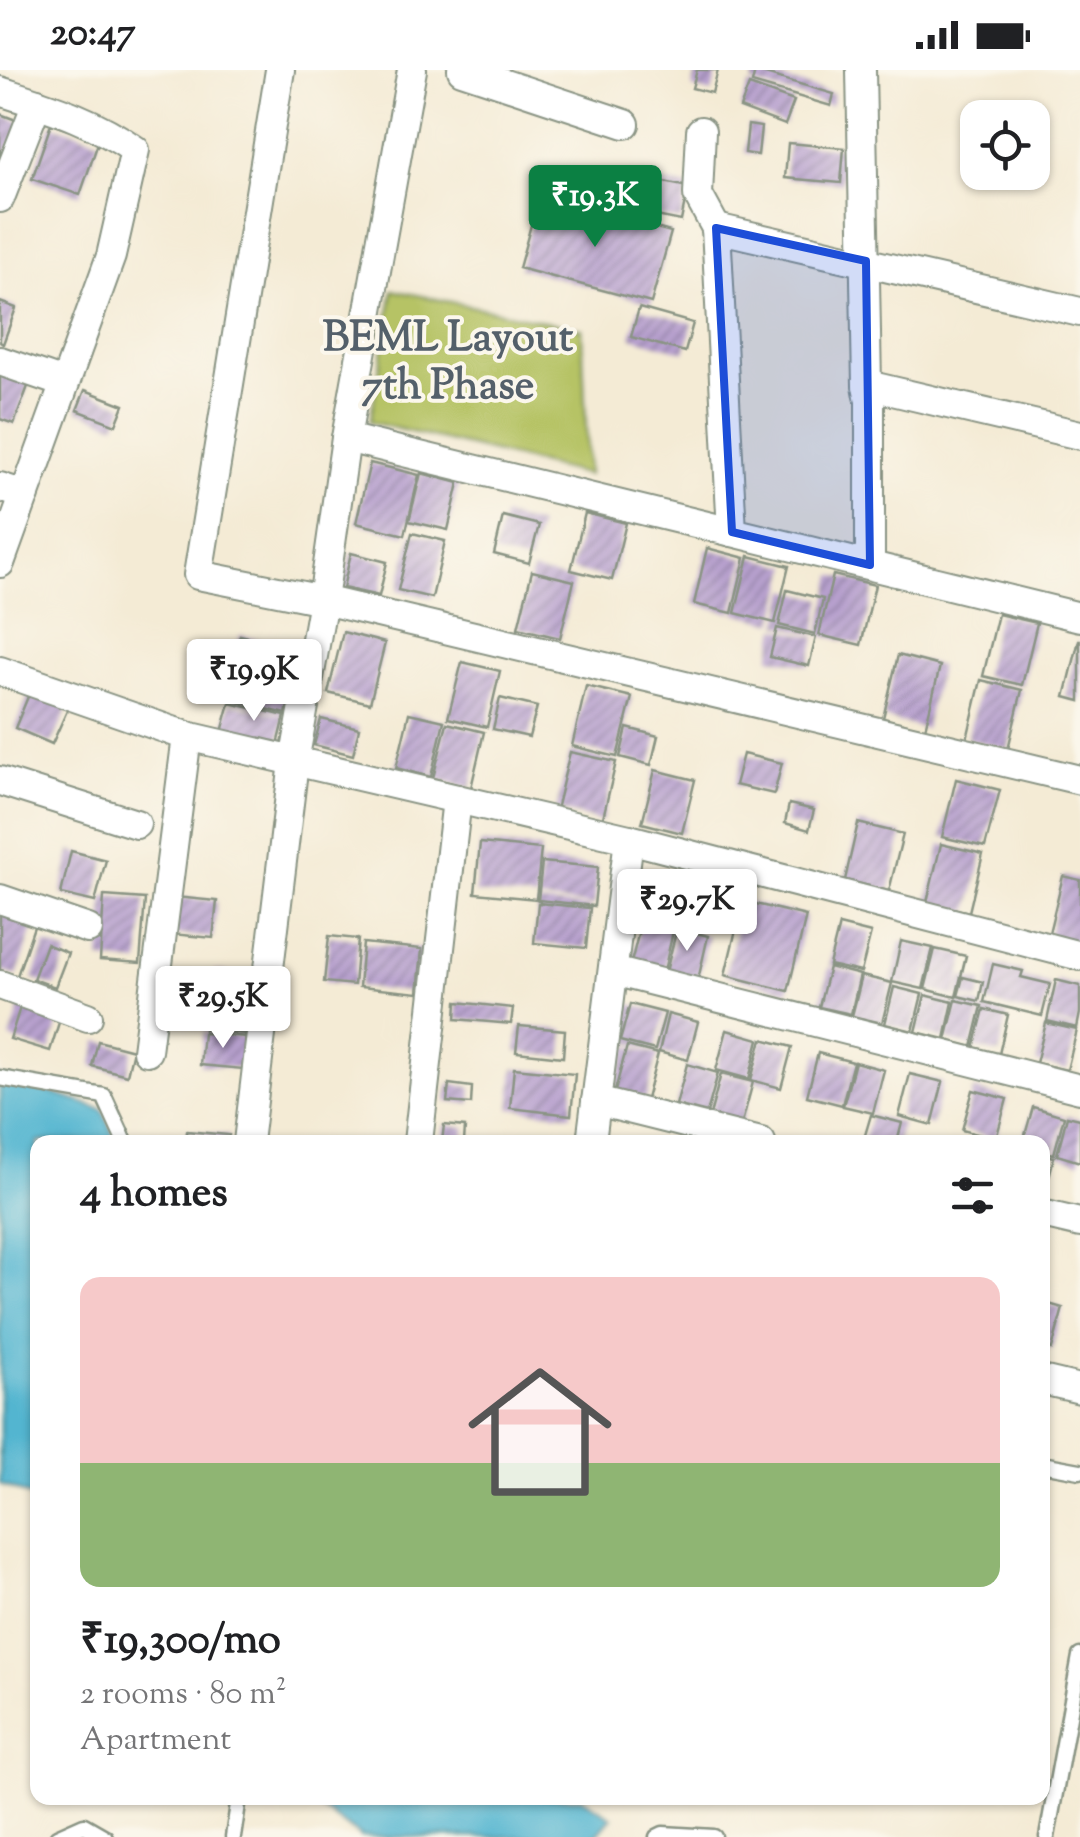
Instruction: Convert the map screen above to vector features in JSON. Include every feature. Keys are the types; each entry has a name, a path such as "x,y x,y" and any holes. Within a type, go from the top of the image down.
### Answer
{"street":[{"path":"280,70 198,575 323,600 1080,780"},
{"path":"249,1135 294,762 346,438 412,70"},
{"path":"462,70 625,124"},
{"path":"861,70 870,565"},
{"path":"0,91 109,131 136,150 111,256 64,383 12,491 0,563"},
{"path":"0,198 37,103"},
{"path":"701,131 698,195 716,228 732,532"},
{"path":"716,228 1080,312"},
{"path":"0,361 64,383"},
{"path":"868,385 1080,435"},
{"path":"346,438 1080,617"},
{"path":"0,671 187,736 629,839 1080,956"},
{"path":"147,1051 187,736"},
{"path":"0,781 136,824"},
{"path":"419,1135 458,798"},
{"path":"592,1135 629,839"},
{"path":"0,898 88,929"},
{"path":"612,971 1080,1088"},
{"path":"0,985 88,1017"},
{"path":"596,1101 733,1135"},
{"path":"1050,1216 1080,1223"},
{"path":"1050,1382 1080,1388"}],"lane":[{"path":"0,1078 104,1096 122,1135"},
{"path":"1050,1466 1080,1472"},
{"path":"1047,1837 1080,1656"},
{"path":"233,1837 238,1805"},
{"path":"57,1837 84,1825 105,1837"},
{"path":"657,1837 714,1837"}],"highlighted area":[{"path":"716,228 866,261 870,565 732,532"}],"green space":[{"path":"393,290 582,329 588,475 370,422"}],"water":[{"path":"0,1076 102,1109 114,1135 30,1135 30,1496 0,1484"},
{"path":"593,1805 612,1817 595,1837 361,1837 319,1807"}],"building":[{"path":"697,70 718,70 712,93 692,88"},
{"path":"755,71 834,94 831,106 752,83"},
{"path":"749,85 794,101 785,125 740,108"},
{"path":"0,114 24,123 0,161"},
{"path":"51,124 99,140 80,195 32,179"},
{"path":"748,125 761,127 758,155 745,153"},
{"path":"788,143 844,148 841,183 785,178"},
{"path":"640,177 688,187 681,221 632,211"},
{"path":"539,196 671,232 651,303 519,268"},
{"path":"0,302 16,308 3,344 0,342"},
{"path":"639,308 693,323 685,352 631,337"},
{"path":"0,369 30,381 14,424 0,419"},
{"path":"85,390 124,405 116,425 77,410"},
{"path":"370,463 419,475 405,535 356,523"},
{"path":"421,473 459,483 448,530 409,521"},
{"path":"585,513 626,523 612,580 571,570"},
{"path":"503,516 539,525 529,563 494,554"},
{"path":"412,533 445,541 432,598 398,590"},
{"path":"707,548 745,558 732,613 694,604"},
{"path":"351,553 387,562 379,596 343,588"},
{"path":"749,556 789,566 775,623 735,613"},
{"path":"532,571 574,581 560,638 518,628"},
{"path":"833,575 875,585 861,645 819,635"},
{"path":"787,590 823,599 815,634 779,625"},
{"path":"998,614 1037,623 1022,685 983,676"},
{"path":"777,628 816,637 809,666 770,657"},
{"path":"343,632 385,643 370,703 328,693"},
{"path":"240,635 301,650 293,681 233,667"},
{"path":"1080,640 1080,701 1065,697"},
{"path":"898,655 940,666 925,729 883,718"},
{"path":"462,662 500,671 487,727 448,718"},
{"path":"236,676 292,689 286,714 230,700"},
{"path":"981,680 1022,690 1008,749 967,739"},
{"path":"586,686 632,697 617,757 572,746"},
{"path":"32,687 70,704 52,744 15,728"},
{"path":"500,698 537,707 529,737 493,729"},
{"path":"230,703 285,716 278,745 222,732"},
{"path":"409,713 444,721 431,777 396,768"},
{"path":"321,719 359,728 353,755 314,745"},
{"path":"447,723 484,732 471,788 433,778"},
{"path":"627,728 658,736 651,765 620,757"},
{"path":"570,752 616,762 602,822 556,810"},
{"path":"743,754 782,763 774,794 735,785"},
{"path":"655,770 695,780 682,833 642,823"},
{"path":"956,779 1000,790 985,847 942,837"},
{"path":"789,804 814,810 809,830 785,823"},
{"path":"858,823 903,834 889,891 845,880"},
{"path":"480,843 541,849 536,899 475,893"},
{"path":"941,844 983,854 969,912 927,902"},
{"path":"71,851 106,860 95,902 61,894"},
{"path":"542,862 598,867 594,906 538,900"},
{"path":"1063,876 1080,880 1080,945 1048,937"},
{"path":"104,896 145,899 140,963 100,960"},
{"path":"175,897 217,901 213,938 171,934"},
{"path":"743,901 806,916 788,991 725,975"},
{"path":"0,902 38,915 17,976 0,970"},
{"path":"538,903 590,908 586,948 534,943"},
{"path":"642,919 674,927 664,971 631,963"},
{"path":"839,925 871,933 861,972 829,965"},
{"path":"677,928 708,936 698,980 666,972"},
{"path":"329,936 358,939 354,985 324,982"},
{"path":"901,941 933,948 923,989 892,982"},
{"path":"363,943 422,949 418,993 359,987"},
{"path":"46,944 68,953 55,987 33,979"},
{"path":"935,949 966,956 956,997 925,989"},
{"path":"993,964 1023,971 1021,977 1050,984 1042,1016 984,1002"},
{"path":"829,967 860,975 851,1014 819,1007"},
{"path":"214,971 250,975 247,1004 211,1000"},
{"path":"862,976 892,983 882,1023 852,1016"},
{"path":"963,977 983,982 979,1001 958,996"},
{"path":"1056,980 1080,986 1077,1028 1047,1021"},
{"path":"894,987 922,994 913,1031 885,1024"},
{"path":"925,995 953,1002 945,1039 916,1032"},
{"path":"23,998 63,1010 50,1051 10,1039"},
{"path":"956,1000 982,1006 972,1047 946,1040"},
{"path":"457,1002 513,1008 511,1024 456,1019"},
{"path":"207,1003 248,1007 245,1034 204,1030"},
{"path":"630,1004 665,1013 655,1050 620,1041"},
{"path":"984,1009 1008,1015 999,1054 974,1048"},
{"path":"668,1014 698,1022 688,1060 659,1052"},
{"path":"1046,1023 1077,1030 1067,1070 1036,1063"},
{"path":"519,1026 565,1030 563,1057 516,1052"},
{"path":"727,1030 759,1039 749,1079 716,1070"},
{"path":"203,1033 246,1037 243,1069 200,1065"},
{"path":"762,1039 792,1047 781,1088 751,1080"},
{"path":"98,1041 133,1050 127,1075 92,1066"},
{"path":"627,1046 658,1054 646,1099 615,1091"},
{"path":"818,1053 853,1062 842,1105 807,1096"},
{"path":"855,1062 884,1070 873,1113 843,1106"},
{"path":"687,1064 718,1073 707,1113 676,1105"},
{"path":"514,1068 575,1074 571,1115 510,1108"},
{"path":"721,1074 753,1082 742,1123 710,1115"},
{"path":"910,1074 943,1082 932,1125 899,1116"},
{"path":"449,1084 472,1087 471,1104 447,1102"},
{"path":"973,1090 1007,1099 997,1135 962,1130"},
{"path":"1033,1107 1064,1116 1054,1154 1050,1153 1050,1135 1025,1135"},
{"path":"871,1115 902,1123 899,1135 865,1135"},
{"path":"1067,1116 1080,1119 1080,1162 1057,1155"},
{"path":"444,1125 465,1127 464,1135 443,1135"},
{"path":"187,1131 229,1135 187,1135"},
{"path":"1050,1304 1063,1308 1050,1348"}],"district":[{"name":"BEML Layout 7th Phase","path":"448,364"}]}
